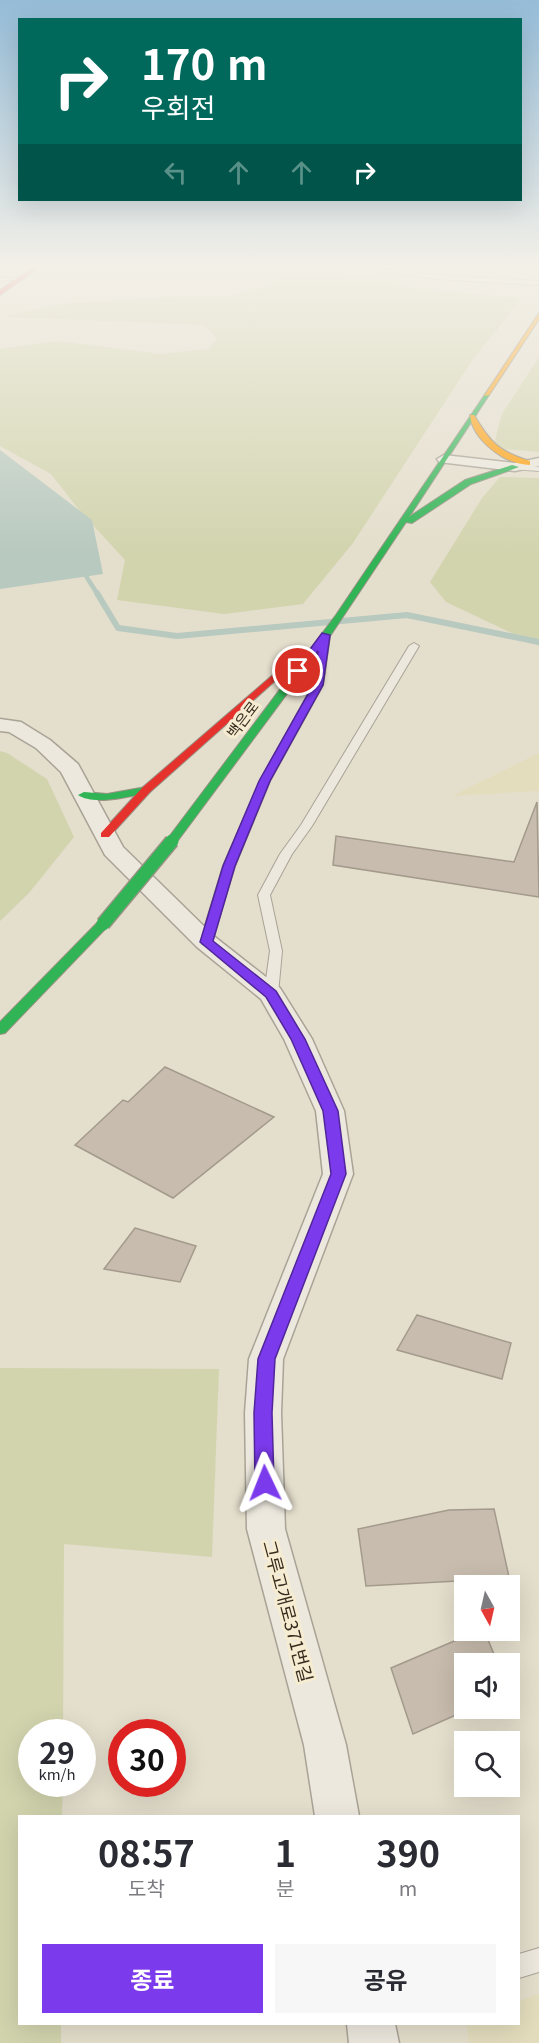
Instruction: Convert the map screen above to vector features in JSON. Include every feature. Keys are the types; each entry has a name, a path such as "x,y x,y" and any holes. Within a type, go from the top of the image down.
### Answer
{"main road":[{"name":"백은로","path":"0,1030 103,924 172,841 340,616 507,363"},
{"path":"472,416 487,445 501,456 530,465"},
{"path":"398,529 468,482 530,465"},
{"path":"105,835 146,790 229,715 328,631"},
{"path":"206,942 229,866 265,781 318,685 328,631"},
{"path":"84,795 107,797 146,790"}],"street":[{"path":"444,459 530,465"},
{"name":"그루고개로371번길","path":"0,725 14,726 44,744 70,769 113,850 206,942 271,994 298,1039 330,1111 338,1174 266,1359 263,1413 266,1529 325,1745 337,1815"},
{"path":"371,2025 374,2043"}],"lane":[{"path":"271,994 276,951 264,895 286,854 306,826 414,646"},
{"path":"520,1965 530,1960 539,1960"}],"shaded area":[{"path":"0,450 92,520 103,574 0,589"},
{"path":"539,753 539,791 452,796"},
{"path":"539,1994 539,2043 469,2043 467,2025 520,2025 520,2001"}],"green space":[{"path":"0,363 470,363 353,543 303,604 224,614 117,600 125,560 80,511 51,474 0,446"},
{"path":"535,363 539,363 539,452 493,448 502,414"},
{"path":"500,477 539,478 539,646 446,602 430,582 482,498"},
{"path":"0,751 7,753 47,779 74,837 29,893 0,921"},
{"path":"0,1368 219,1369 212,1557 64,1544 63,1719 18,1719 18,1797 63,1797 62,1815 18,1815 18,2025 61,2025 61,2043 0,2043"}],"building":[{"path":"537,802 539,897 333,865 336,836 514,862"},
{"path":"165,1067 274,1117 173,1198 75,1145 123,1100 128,1102"},
{"path":"135,1228 196,1246 180,1282 104,1269"},
{"path":"417,1315 511,1343 502,1379 397,1350"},
{"path":"494,1509 509,1575 454,1575 454,1581 366,1586 358,1529 449,1510"},
{"path":"454,1641 489,1641 493,1653 454,1653 454,1716 413,1734 391,1668"}],"waterway":[{"path":"86,576 98,595"},
{"path":"97,593 118,628 177,636 407,615 539,642"}],"traffic: fast":[{"path":"172,841 340,616 486,395"},
{"path":"409,521 468,482 515,467"},
{"path":"206,942 229,866 265,781 318,685 325,636"},
{"path":"84,795 107,797 146,790"},
{"path":"103,924 172,841"},
{"path":"0,1030 103,924"}],"traffic: slow":[{"path":"486,395 507,363"},
{"path":"472,416 482,434 493,447 507,456 527,463"}],"traffic: jam":[{"path":"105,835 146,790 282,670"}],"route":[{"path":"265,1483 263,1413 266,1359 338,1174 330,1111 298,1039 271,994 206,942 229,866 265,781 318,685 325,635 298,671"}]}
